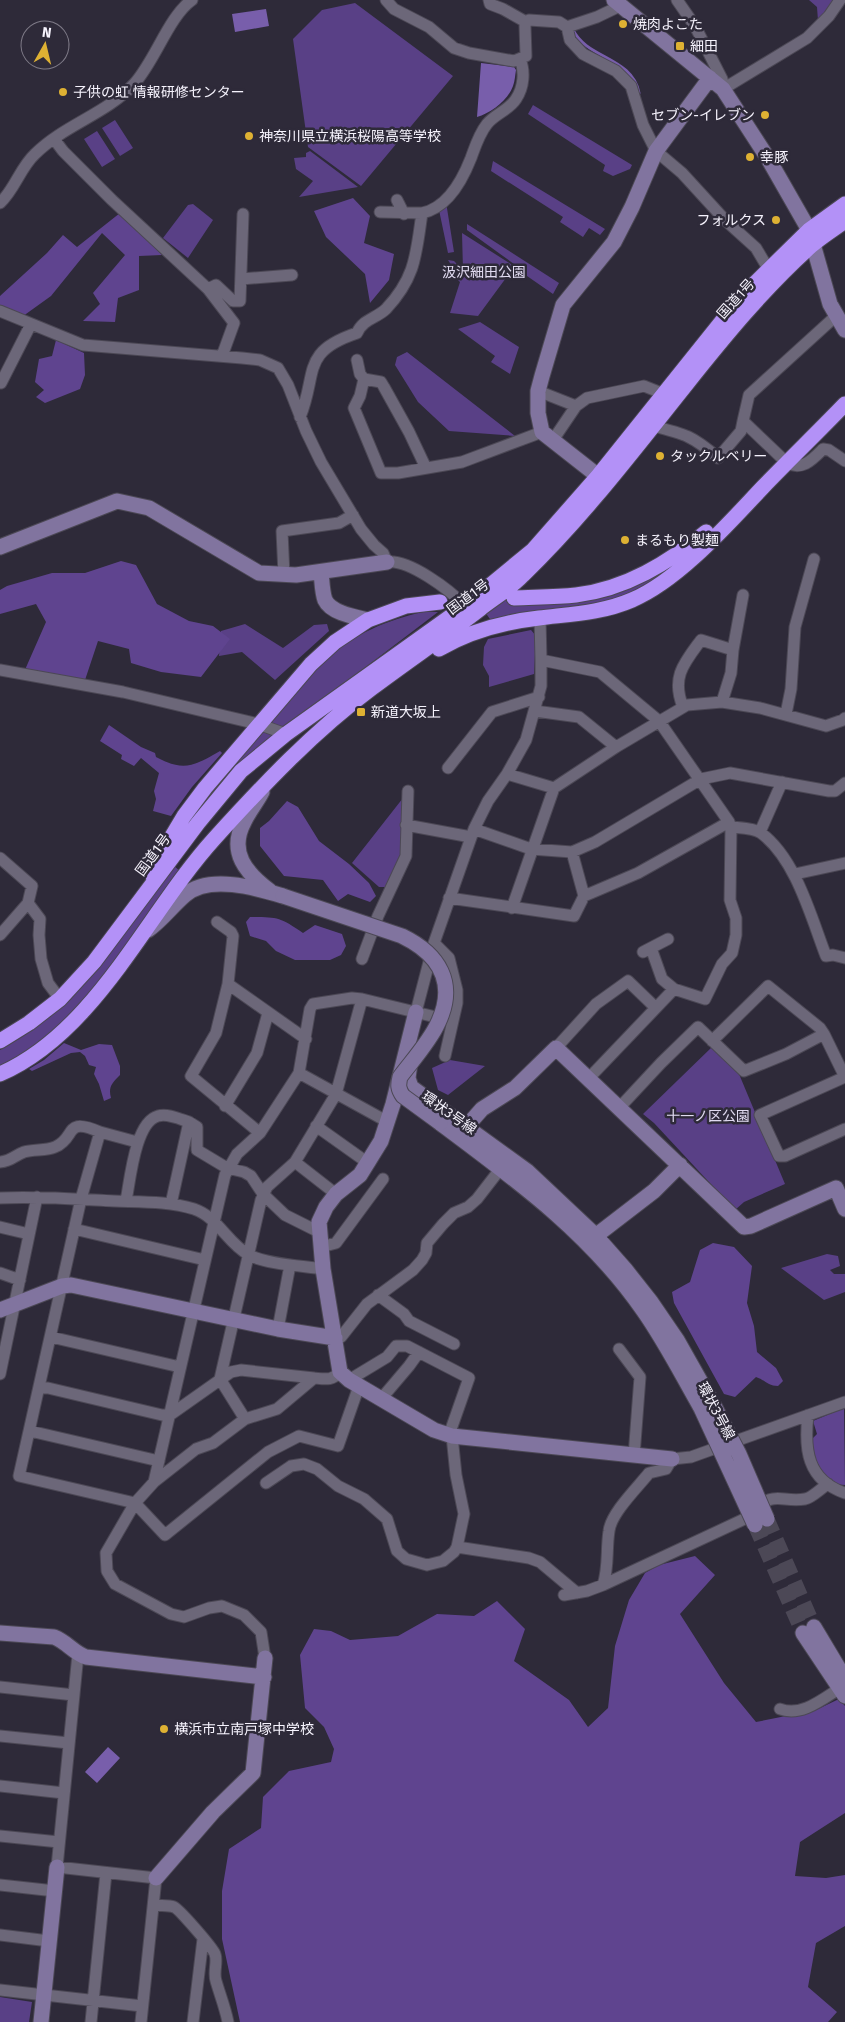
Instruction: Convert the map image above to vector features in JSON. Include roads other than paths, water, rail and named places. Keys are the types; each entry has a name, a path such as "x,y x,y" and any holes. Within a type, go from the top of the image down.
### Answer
{"highway":[{"name":"国道1号","path":"391,674 522,577 602,491 754,302 811,237 845,204"},
{"name":"国道1号","path":"0,1041 30,1023 60,999 94,962 224,790 251,762 286,734 466,606 533,550 598,476 743,295 768,270 811,237 845,221"},
{"path":"0,1074 25,1061 55,1038 105,985 201,854 270,780 325,727 370,690 391,674 450,643 481,630 500,624 570,616 602,609 632,600 663,582 724,530 763,487 845,404"},
{"path":"514,598 576,595 613,587 643,575 688,547 763,487"},
{"name":"国道1号","path":"116,933 184,816 258,724 311,664 335,642 368,620 406,606 440,602"}],"street":[{"path":"0,203 9,195 33,155 54,139 104,108 134,84 159,47 176,16 192,0"},
{"path":"386,0 401,14 430,27 454,48 469,54 514,61 526,56 526,22"},
{"path":"489,0 490,4 526,22 529,20 559,22 566,27 570,40 583,54 616,71 631,86 643,124 656,151 682,173 725,220 756,248 768,270"},
{"path":"677,0 695,26 722,79 723,89"},
{"path":"723,89 807,38 840,0"},
{"path":"566,27 597,17 618,3 723,89 768,160 811,237 830,304 845,330"},
{"path":"380,212 404,214 433,211 448,198 458,184 477,141 487,124 517,99 522,86 524,68 520,59"},
{"path":"598,476 548,436 538,422 538,392 563,305 614,242 632,207 656,151 710,78"},
{"path":"54,139 63,151 112,200 208,289 234,323 222,356"},
{"path":"397,200 404,214"},
{"path":"300,417 312,366 318,356 340,339 357,333 363,323 385,310 402,291 412,272 422,213"},
{"path":"208,289 216,285 233,301 240,301 243,214"},
{"path":"241,279 292,275"},
{"path":"0,311 83,345 260,360 278,368 288,384 320,462 353,515 374,546 383,553 387,562"},
{"path":"653,426 685,434 699,441 718,458 741,431 748,395 836,315"},
{"path":"1,383 31,324"},
{"path":"357,360 360,374 364,379 381,382 409,432 426,468"},
{"path":"364,379 360,396 354,408 381,473 398,473 462,462 548,436 576,406 587,398 644,386 664,394"},
{"path":"538,392 576,406"},
{"path":"743,421 787,463 799,467 811,461 823,449 829,450 845,461"},
{"path":"0,546 117,501 149,508 259,573 296,575 394,561 424,574 456,596 466,606"},
{"path":"284,575 282,531 339,522 353,515"},
{"path":"786,714 792,689 795,627 814,560"},
{"path":"321,572 324,598 328,605 336,610 368,620"},
{"path":"722,702 731,673 733,650 743,595"},
{"path":"100,1132 74,1229 20,1476 135,1503 165,1535 268,1452 299,1436 338,1446 350,1380 334,1338 319,1222 336,1194 360,1175 381,1141 388,1122 434,943 472,833 488,801 507,774 526,740 535,711 541,686 540,618"},
{"path":"683,707 679,697 680,670 701,640 733,650"},
{"path":"541,660 600,672 659,720 701,779 730,825 730,900 736,918 736,935 732,953 722,964 706,999 674,989 662,979 647,950 668,939"},
{"path":"0,670 123,692 258,724 286,734"},
{"path":"448,768 492,712 538,697"},
{"path":"512,908 531,849 554,788 647,730 659,720 683,707 722,702 786,714 826,726 845,718"},
{"path":"535,711 579,717 616,748"},
{"path":"406,825 472,833 531,849 572,852 595,842 701,779 730,773 829,791 835,791 845,783"},
{"path":"507,774 554,788"},
{"path":"270,780 243,822 238,846 244,867 258,882 278,895"},
{"path":"760,832 782,782"},
{"path":"362,959 378,916 406,856 408,791"},
{"path":"449,898 574,916 584,896 638,874 730,825 760,832 787,862 795,874 826,956 833,955 845,958"},
{"path":"572,852 584,896"},
{"path":"0,858 32,886 28,903 0,935"},
{"path":"795,874 845,864"},
{"path":"141,936 159,922 187,893 201,886 221,882 278,895"},
{"name":"環状3号線","path":"278,895 402,936 418,944 429,953 438,965 446,989 442,1011 438,1025 400,1077 399,1091 403,1096 445,1119 467,1126 527,1171 591,1239"},
{"path":"28,903 40,918 41,959 48,983 60,999"},
{"path":"217,922 231,932 233,936 228,984 216,1033 191,1076 260,1133"},
{"path":"434,943 450,958 458,990 457,1003 445,1056"},
{"path":"467,1126 482,1109 514,1088 556,1048 596,1004 628,981 656,1008"},
{"path":"228,984 306,1039"},
{"path":"712,1041 768,986 820,1028 845,1077 760,1115 779,1156 785,1156 845,1129"},
{"path":"590,1078 674,989"},
{"path":"154,1482 192,1311 227,1168 237,1154 260,1133 299,1073 310,1009 313,1004 362,999 452,1021"},
{"path":"245,1419 220,1379 263,1194 295,1162 336,1094 362,999"},
{"path":"225,1106 257,1053 268,1013"},
{"path":"620,1107 660,1063 698,1027 744,1071 786,1054 824,1034"},
{"path":"556,1048 590,1078 744,1227 751,1226 841,1186 845,1209"},
{"path":"299,1073 388,1122"},
{"path":"126,1201 138,1142 149,1121 159,1115 174,1117 197,1127 197,1150 227,1168 244,1172 251,1176 263,1194 285,1215 320,1239 336,1243 383,1179"},
{"name":"環状3号線","path":"445,1119 501,1168 591,1239 625,1269 651,1302 677,1340 706,1405 739,1454 761,1522"},
{"path":"171,1204 189,1122"},
{"path":"0,1162 10,1161 24,1152 56,1147 74,1128 84,1126 138,1142"},
{"path":"316,1126 368,1163"},
{"path":"295,1162 336,1194"},
{"path":"591,1239 654,1191 680,1165"},
{"path":"0,1310 62,1286 71,1285 278,1329 334,1338 341,1337 367,1304 413,1270 426,1253 428,1243 443,1224 454,1213 468,1207 477,1199 501,1168"},
{"path":"0,1374 37,1196"},
{"path":"0,1198 37,1196 126,1201 171,1204 195,1209 214,1221 248,1255 290,1264 324,1268"},
{"path":"0,1227 29,1234"},
{"path":"74,1229 205,1260"},
{"path":"278,1329 290,1264"},
{"path":"0,1273 20,1280"},
{"path":"378,1295 404,1314 409,1321 454,1344"},
{"path":"51,1337 180,1367"},
{"path":"266,1483 291,1466 304,1464 317,1469 338,1486 364,1499 387,1519 397,1551 406,1559 427,1565 443,1562 457,1547 464,1514 450,1436 470,1378 407,1346 396,1346 387,1357 350,1380"},
{"path":"619,1350 640,1377 634,1456"},
{"path":"381,1399 419,1352"},
{"path":"40,1388 48,1388 162,1415 170,1415 231,1372 241,1370 330,1380 335,1378 350,1380 434,1430 450,1436 672,1459 691,1457 845,1402"},
{"path":"141,2022 156,1878 213,1812 253,1773 265,1658 261,1632 244,1615 222,1606 209,1608 184,1618 171,1614 115,1584 107,1571 106,1553 135,1503 154,1482 196,1449 213,1443 245,1419 277,1409 314,1378"},
{"path":"808,1415 806,1432 808,1455 818,1476 845,1493"},
{"path":"30,1431 159,1461"},
{"path":"603,1585 607,1573 609,1529 614,1518 649,1473 666,1469 672,1459"},
{"path":"564,1595 603,1585 754,1515 762,1503 776,1498 806,1499 828,1484"},
{"path":"457,1547 530,1558 540,1562 577,1593"},
{"path":"780,1709 788,1712 805,1709 843,1687 808,1630"},
{"path":"0,1633 54,1637 62,1640 78,1654 86,1657 264,1677"},
{"path":"40,2022 78,1654"},
{"path":"0,1687 74,1695"},
{"path":"0,1736 69,1743"},
{"path":"0,1786 64,1793"},
{"path":"0,1836 60,1842"},
{"path":"57,1868 156,1878"},
{"path":"92,2022 106,1873"},
{"path":"0,1885 54,1891"},
{"path":"154,1905 173,1907 179,1911 203,1939 210,1944 215,1955 215,1979 222,1996 228,2022"},
{"path":"0,1935 49,1941"},
{"path":"193,2022 203,1939"},
{"path":"0,1990 142,2006"}],"waterway":[{"path":"573,30 588,47 628,72 635,81 639,93"}],"tunnel":[{"path":"767,1519 814,1627"},
{"path":"755,1525 803,1633"}],"place":[{"name":"焼肉よこた","path":"623,24"},
{"name":"細田","path":"680,46"},
{"name":"子供の虹 情報研修センター","path":"63,92"},
{"name":"セブン-イレブン","path":"765,115"},
{"name":"神奈川県立横浜桜陽高等学校","path":"249,136"},
{"name":"幸豚","path":"750,157"},
{"name":"フォルクス","path":"776,220"},
{"name":"タックルベリー","path":"660,456"},
{"name":"まるもり製麺","path":"625,540"},
{"name":"新道大坂上","path":"361,712"},
{"name":"横浜市立南戸塚中学校","path":"164,1729"}],"park label":[{"name":"汲沢細田公園","path":"484,272"},
{"name":"十一ノ区公園","path":"708,1116"}]}
